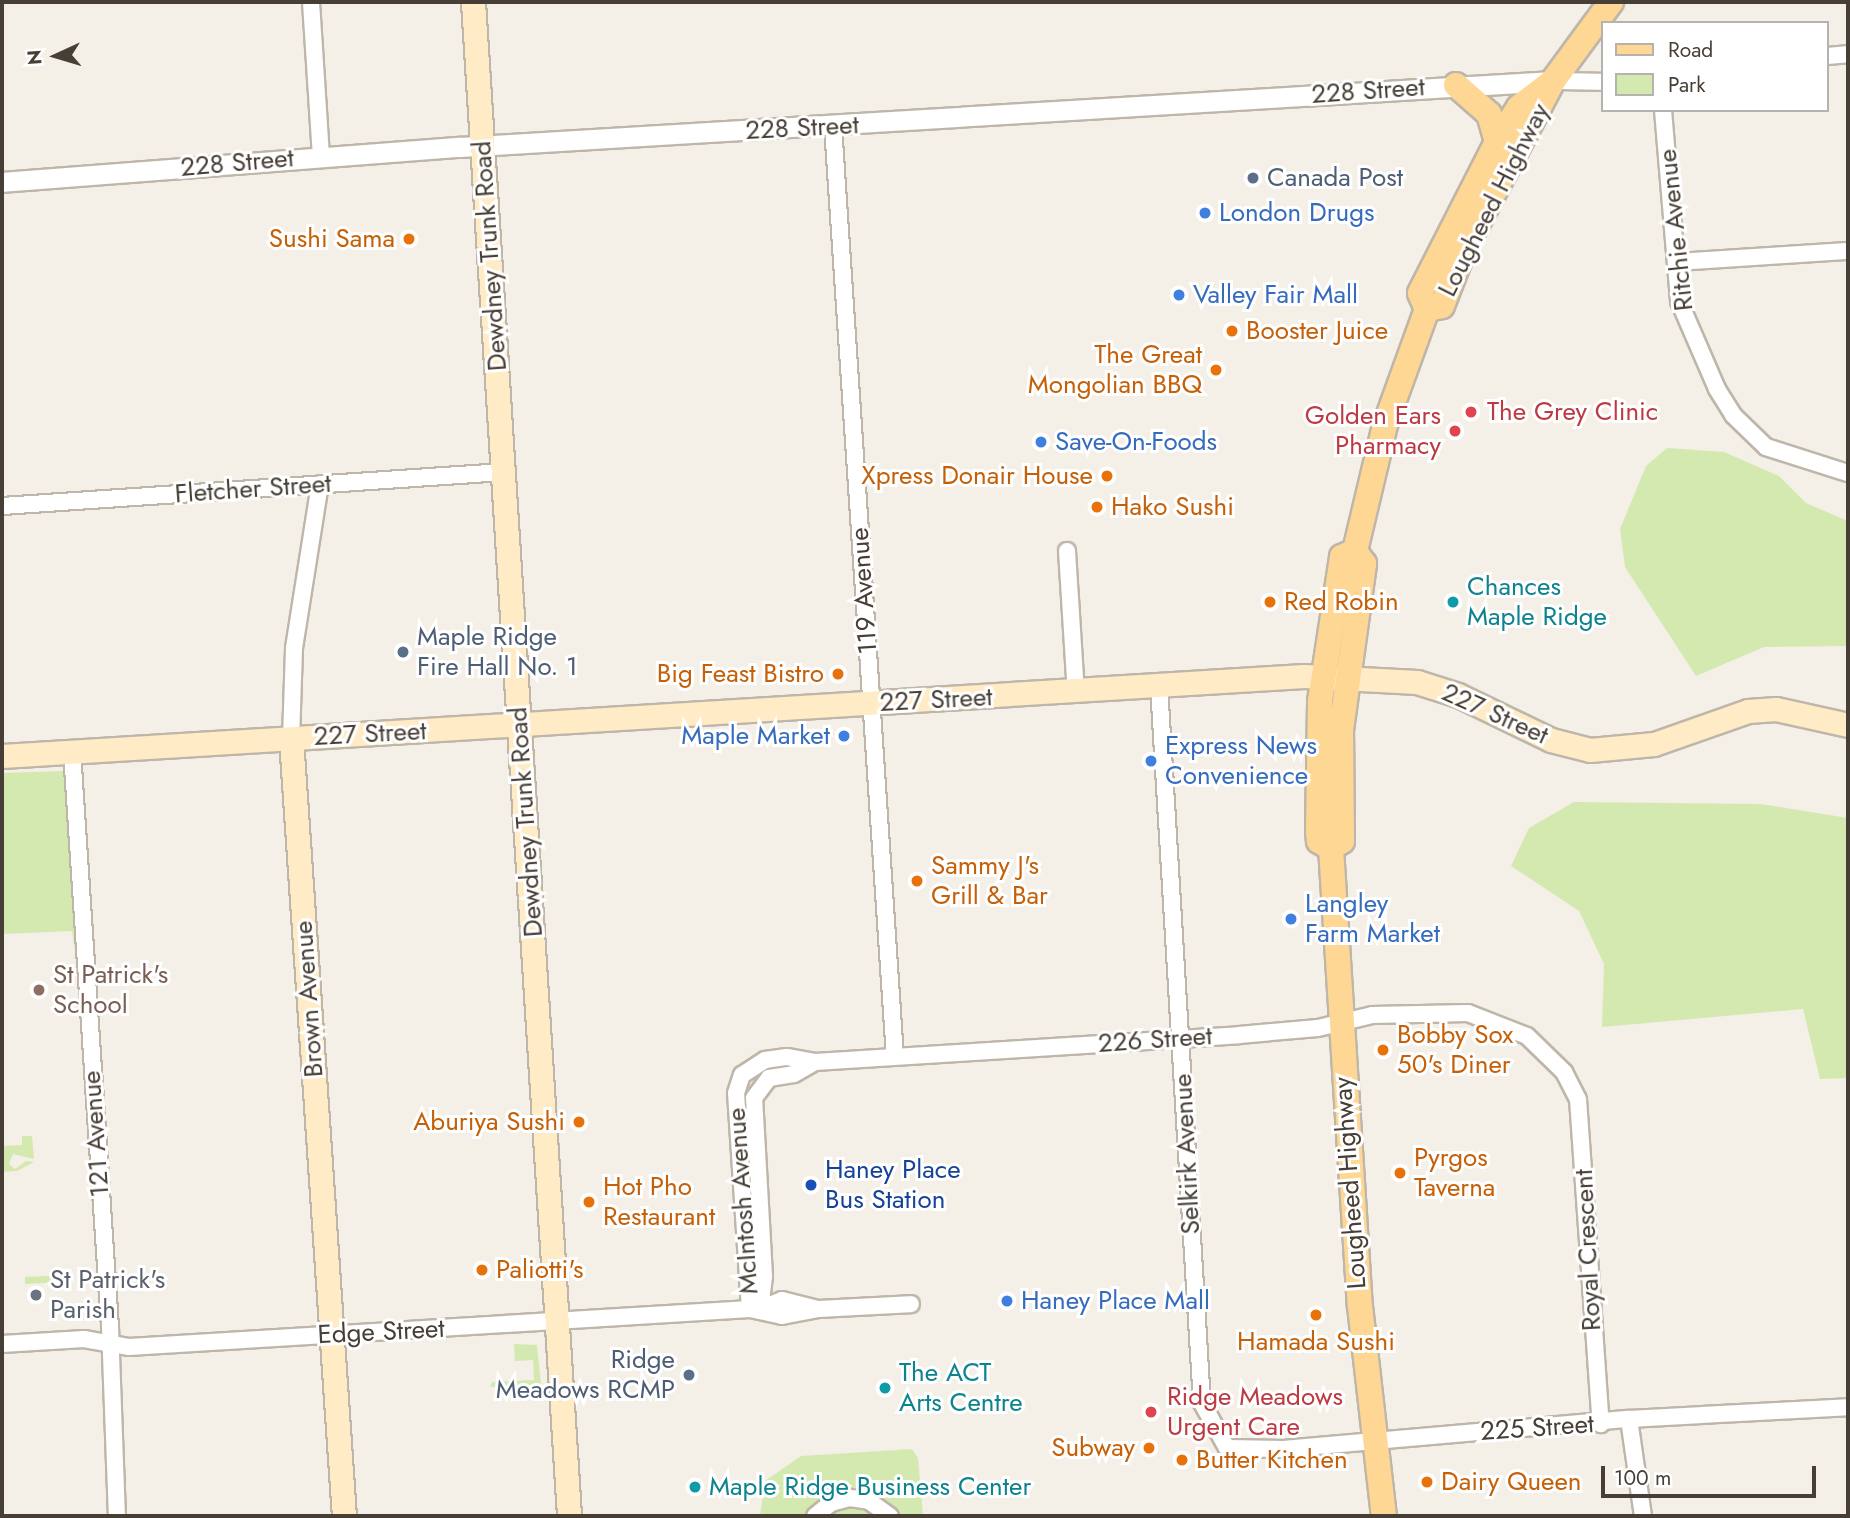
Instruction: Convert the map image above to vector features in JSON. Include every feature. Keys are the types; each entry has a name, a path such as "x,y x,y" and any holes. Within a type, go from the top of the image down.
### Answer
{"main road":[{"name":"Dewdney Trunk Road","path":"473,2 569,1516"},
{"name":"Lougheed Highway","path":"1427,309 1442,306 1470,237 1553,82 1610,10"},
{"name":"Lougheed Highway","path":"1384,1516 1374,1441 1340,1022 1331,848 1319,841 1318,832 1319,721 1336,676 1342,557 1355,551 1385,425 1427,309 1420,293 1497,142 1520,107 1553,82"},
{"path":"1456,85 1489,114 1497,142"},
{"name":"227 Street","path":"2,756 1336,676 1434,687 1551,740 1590,750 1634,748 1748,711 1776,709 1848,725"},
{"name":"Brown Avenue","path":"291,739 344,1516"}],"street":[{"path":"311,2 321,156"},
{"path":"1829,56 1848,54"},
{"name":"228 Street","path":"2,181 483,145 833,126 1456,85 1602,82"},
{"name":"Ritchie Avenue","path":"1663,112 1684,319 1732,415 1766,447 1848,473"},
{"name":"119 Avenue","path":"833,126 895,1056"},
{"path":"1677,262 1848,251"},
{"name":"Fletcher Street","path":"2,506 503,472"},
{"name":"Brown Avenue","path":"291,739 291,668 320,484"},
{"path":"1067,551 1076,692"},
{"name":"Selkirk Avenue","path":"1159,686 1202,1403 1227,1448"},
{"name":"121 Avenue","path":"72,752 110,1327 107,1346 117,1516"},
{"name":"226 Street","path":"736,1093 742,1075 765,1060 787,1057 816,1062 1180,1038 1318,1028 1402,1013 1483,1017 1527,1036 1569,1079"},
{"path":"755,1309 764,1276 754,1098 769,1078 794,1074 816,1062"},
{"name":"Royal Crescent","path":"1569,1079 1580,1106 1601,1424"},
{"name":"McIntosh Avenue","path":"736,1093 755,1309"},
{"name":"Edge Street","path":"2,1344 84,1339 107,1346 755,1309 773,1316 807,1314 817,1308 911,1304"},
{"name":"225 Street","path":"1227,1448 1283,1449 1601,1424 1629,1419 1848,1407"},
{"path":"1629,1419 1643,1516"},
{"path":"815,1516 831,1503 856,1498 873,1503 890,1516"}],"green space":[{"path":"1667,448 1724,452 1779,476 1806,503 1848,521 1848,646 1764,647 1696,676 1625,567 1620,529 1646,466"},
{"path":"63,771 66,775 79,976 72,931 2,934 2,773"},
{"path":"1574,802 1761,804 1848,818 1848,1078 1820,1079 1803,1009 1602,1027 1604,964 1579,911 1511,866 1529,828"},
{"path":"22,1136 32,1136 34,1159 13,1154 9,1164 15,1169 26,1161 34,1162 17,1171 2,1172 2,1146 22,1145"},
{"path":"68,1275 69,1291 63,1282 25,1284 25,1277"},
{"path":"514,1344 537,1345 541,1385 490,1387 492,1382 534,1380 533,1360 515,1361"},
{"path":"912,1449 918,1458 923,1516 760,1516 765,1481 801,1456"}],"place":[{"name":"Canada Post","path":"1253,178"},
{"name":"London Drugs","path":"1205,213"},
{"name":"Sushi Sama","path":"409,239"},
{"name":"Valley Fair Mall","path":"1179,295"},
{"name":"Booster Juice","path":"1232,331"},
{"name":"The Great Mongolian BBQ","path":"1216,370"},
{"name":"The Grey Clinic","path":"1471,412"},
{"name":"Golden Ears Pharmacy","path":"1455,431"},
{"name":"Save-On-Foods","path":"1041,442"},
{"name":"Xpress Donair House","path":"1107,476"},
{"name":"Hako Sushi","path":"1097,507"},
{"name":"Red Robin","path":"1270,602"},
{"name":"Chances Maple Ridge","path":"1453,602"},
{"name":"Maple Ridge Fire Hall No. 1","path":"403,652"},
{"name":"Big Feast Bistro","path":"838,674"},
{"name":"Maple Market","path":"844,736"},
{"name":"Express News Convenience","path":"1151,761"},
{"name":"Sammy J's Grill & Bar","path":"917,881"},
{"name":"Langley Farm Market","path":"1291,919"},
{"name":"St Patrick's School","path":"39,990"},
{"name":"Bobby Sox 50's Diner","path":"1383,1050"},
{"name":"Aburiya Sushi","path":"579,1122"},
{"name":"Pyrgos Taverna","path":"1400,1173"},
{"name":"Haney Place Bus Station","path":"811,1185"},
{"name":"Hot Pho Restaurant","path":"589,1202"},
{"name":"Paliotti's","path":"482,1270"},
{"name":"St Patrick's Parish","path":"36,1295"},
{"name":"Haney Place Mall","path":"1007,1301"},
{"name":"Hamada Sushi","path":"1316,1315"},
{"name":"Ridge Meadows RCMP","path":"689,1375"},
{"name":"The ACT Arts Centre","path":"885,1388"},
{"name":"Ridge Meadows Urgent Care","path":"1151,1412"},
{"name":"Subway","path":"1149,1448"},
{"name":"Butter Kitchen","path":"1182,1460"},
{"name":"Dairy Queen","path":"1427,1482"},
{"name":"Maple Ridge Business Center","path":"695,1487"}]}
